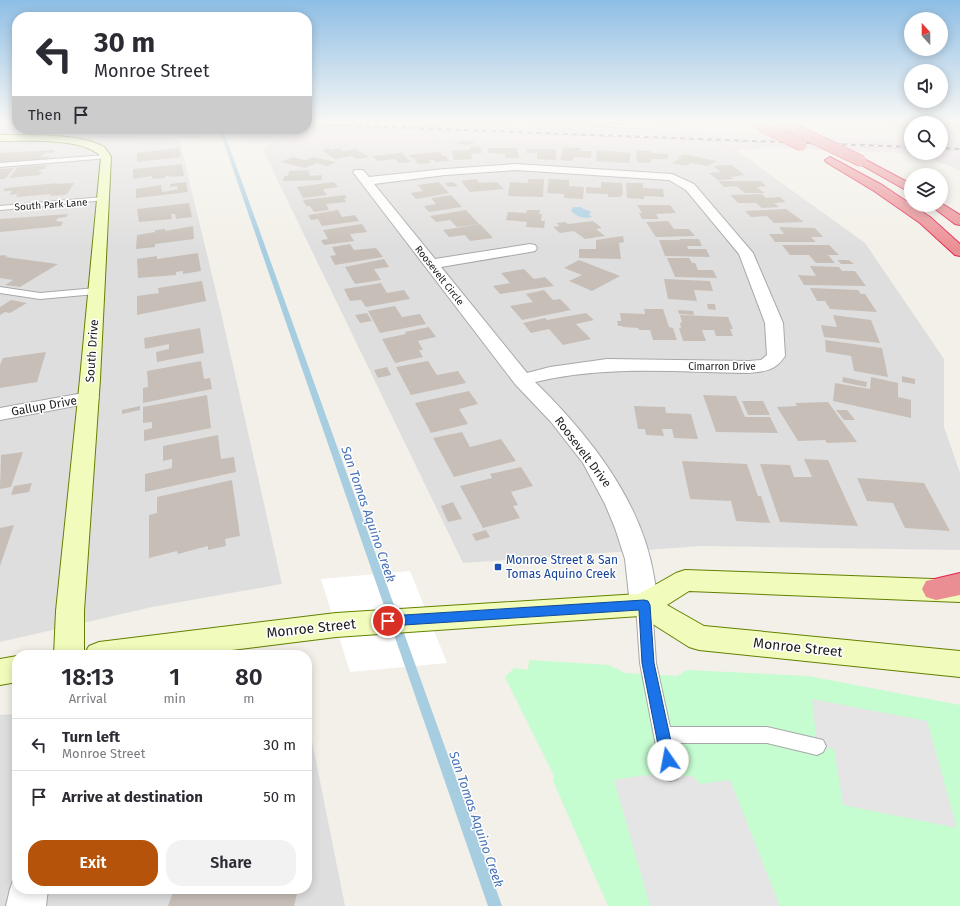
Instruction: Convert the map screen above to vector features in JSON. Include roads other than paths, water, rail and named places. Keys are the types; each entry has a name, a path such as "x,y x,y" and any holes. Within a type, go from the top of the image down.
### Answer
{"highway":[{"path":"837,164 878,188 925,220 960,252"},
{"path":"867,164 904,185"},
{"path":"946,212 960,221"}],"street":[{"name":"South Drive","path":"69,650 70,611 89,398 105,164"},
{"name":"Cimarron Drive","path":"363,176 516,167 644,174 672,177 690,187 746,254 774,323 776,356 767,365 607,365 550,373 522,380"},
{"name":"Roosevelt Circle","path":"363,176 522,380"},
{"path":"432,264 530,248"},
{"name":"Roosevelt Drive","path":"522,380 546,402 587,453 605,479 616,499 637,554 644,605"},
{"name":"Gallup Drive","path":"0,414 89,398"},
{"name":"Monroe Street","path":"137,650 336,625 644,605 685,580 952,588"},
{"name":"Monroe Street","path":"644,605 699,638 960,664"},
{"path":"0,672 12,670"},
{"path":"26,906 28,894"}],"lane":[{"name":"South Park Lane","path":"0,208 103,199"},
{"path":"0,290 40,296 96,291"},
{"path":"644,605 648,663 670,772"},
{"path":"663,735 767,735 817,746"}],"water":[{"path":"573,207 581,207 590,211 591,212 589,215 592,217 583,218 578,216 571,211"}],"waterway":[{"name":"San Tomas Aquino Creek","path":"233,164 495,906"}],"place":[{"name":"Monroe Street & San Tomas Aquino Creek","path":"498,567"}]}
